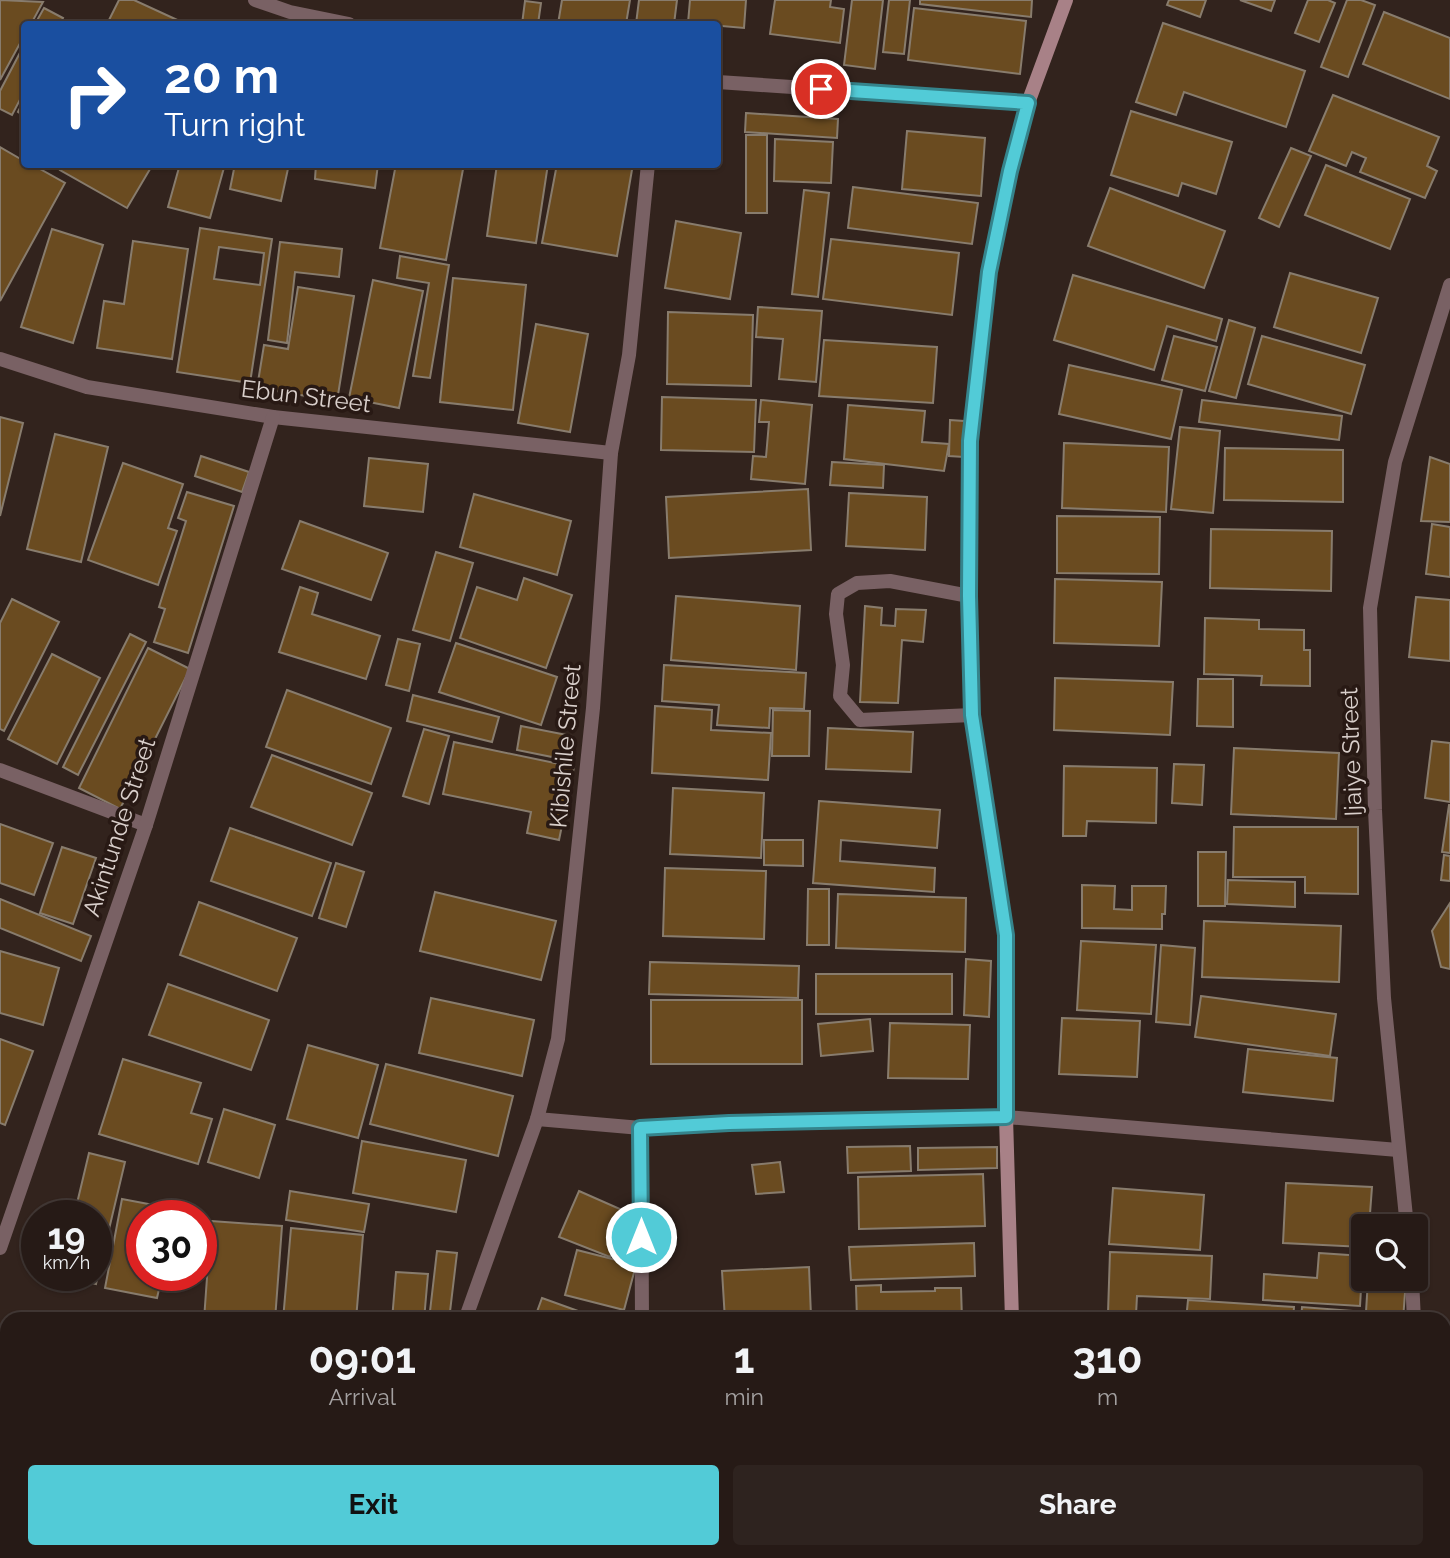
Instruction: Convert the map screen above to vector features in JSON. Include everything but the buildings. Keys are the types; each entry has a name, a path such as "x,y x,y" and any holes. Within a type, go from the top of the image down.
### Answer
{"main road":[{"path":"1012,1312 1006,1117 1006,935 972,715 969,596 970,441 988,285 1010,171 1028,103 1066,0"}],"street":[{"path":"255,0 290,12 334,21"},
{"path":"721,82 1028,103"},
{"name":"Kibishile Street","path":"468,1312 537,1119 558,1039 593,708 611,453 629,355 648,168"},
{"name":"Ijaiye Street","path":"1405,1214 1384,998 1375,810 1370,608 1395,463 1450,285"},
{"name":"Ebun Street","path":"0,359 87,387 273,417 611,453"},
{"name":"Akintunde Street","path":"0,1248 146,825 273,417"},
{"path":"969,596 890,581 857,583 838,594 836,614 843,665 839,696 860,720 972,715"},
{"path":"0,770 146,825"},
{"path":"537,1119 640,1128 729,1123 1006,1117 1398,1150"},
{"path":"640,1128 642,1312"},
{"path":"1413,1291 1414,1312"}],"route":[{"path":"641,1237 640,1128 729,1123 1006,1117 1006,935 972,715 969,596 970,441 989,272 1010,171 1028,103 821,89"}]}
